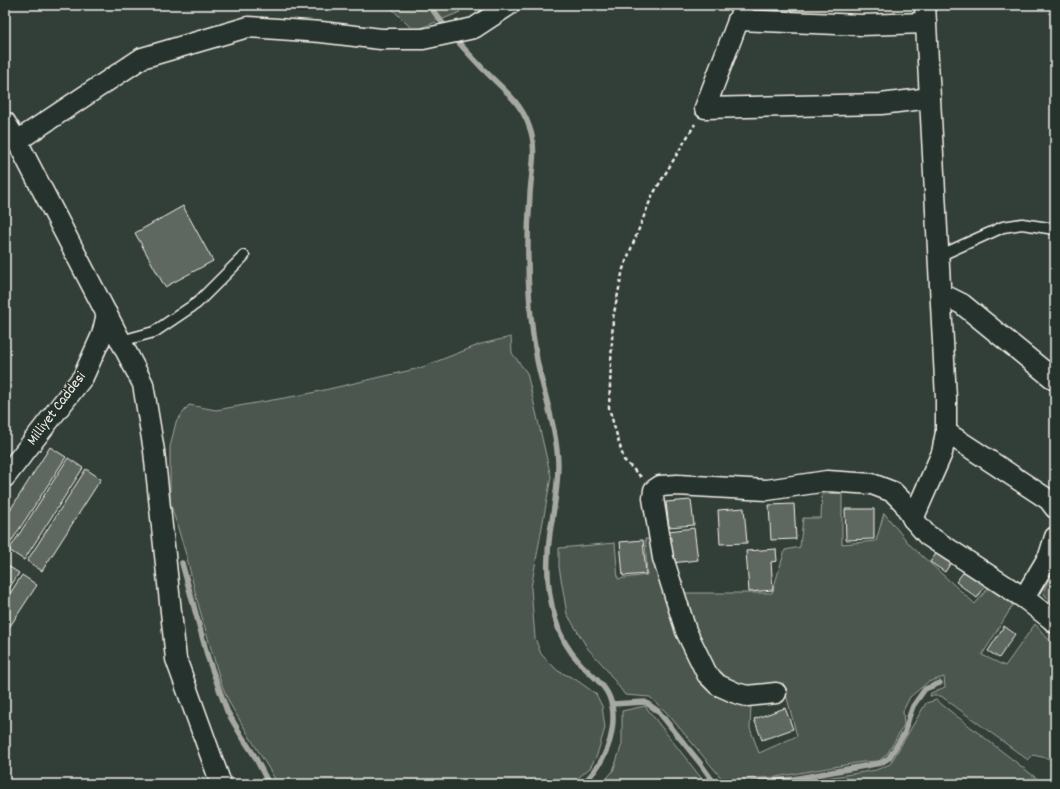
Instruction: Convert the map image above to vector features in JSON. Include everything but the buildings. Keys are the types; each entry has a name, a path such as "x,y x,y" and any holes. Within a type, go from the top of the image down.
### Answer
{"street":[{"path":"17,141 142,58 248,27 322,32 381,39 423,40 474,28 509,5"},
{"path":"913,519 942,453 946,432 946,398 939,256 930,98 925,14 862,25 741,13 705,108 881,104 930,98"},
{"path":"5,122 17,141 143,384 154,451 176,659 221,784"},
{"path":"941,297 950,298 962,304 1055,380"},
{"name":"Milliyet Caddesi","path":"5,478 83,377 102,335 107,314"},
{"path":"946,432 1049,500 1055,508"},
{"path":"776,693 747,696 736,694 718,684 707,674 686,631 663,558 653,498 654,490 660,486 677,485 768,490 827,480 872,484 893,492 904,502 913,519 927,535 1024,598 1055,623"},
{"path":"1024,598 1049,556 1055,537"}],"lane":[{"path":"939,256 1003,227 1022,224 1054,226"},
{"path":"121,341 154,332 197,303 244,256"}],"path":[{"path":"654,490 624,460 609,408 613,318 623,269 652,196 705,108"}],"shaded area":[{"path":"388,5 457,5 460,12 414,31"},
{"path":"511,337 512,353 527,373 551,477 531,588 535,638 541,654 558,671 575,679 596,694 602,706 605,728 597,755 590,768 571,784 278,784 230,704 221,683 197,600 187,558 170,502 170,447 176,422 189,405 216,410 307,394 420,368 481,344"},
{"path":"842,493 842,544 876,541 884,513 910,545 975,604 988,588 1013,605 982,655 1005,666 1035,624 1055,647 1055,760 1033,755 1028,760 941,696 930,696 931,693 945,687 944,677 928,682 910,697 903,711 904,725 887,754 879,761 862,762 776,777 723,780 667,713 650,697 625,695 603,665 588,649 567,614 559,567 559,548 615,543 618,579 647,575 645,539 652,539 676,626 702,684 735,701 751,706 750,728 759,753 797,736 783,683 753,688 735,684 724,676 715,667 702,648 692,621 685,593 772,593 785,550 800,547 803,518 821,518 822,494"},
{"path":"1055,570 1055,609 1043,592"},
{"path":"936,700 1044,784 772,784 826,778 876,770 890,764 926,703"},
{"path":"645,706 706,784 602,784 613,771 622,744 622,711"}],"waterway":[{"path":"429,5 447,29"},
{"path":"454,37 516,102 525,117 532,134 534,151 528,236 529,299 537,360 553,425 558,464 557,490 549,543 549,588 553,610 562,638 582,666 598,680 609,695 613,717 613,725 608,746 595,770 582,784"},
{"path":"182,563 208,658 227,711 254,755 269,784"},
{"path":"740,784 793,779 881,763 889,758 905,732 913,706 925,689 940,683"},
{"path":"612,704 645,702 658,711 715,784"}]}
